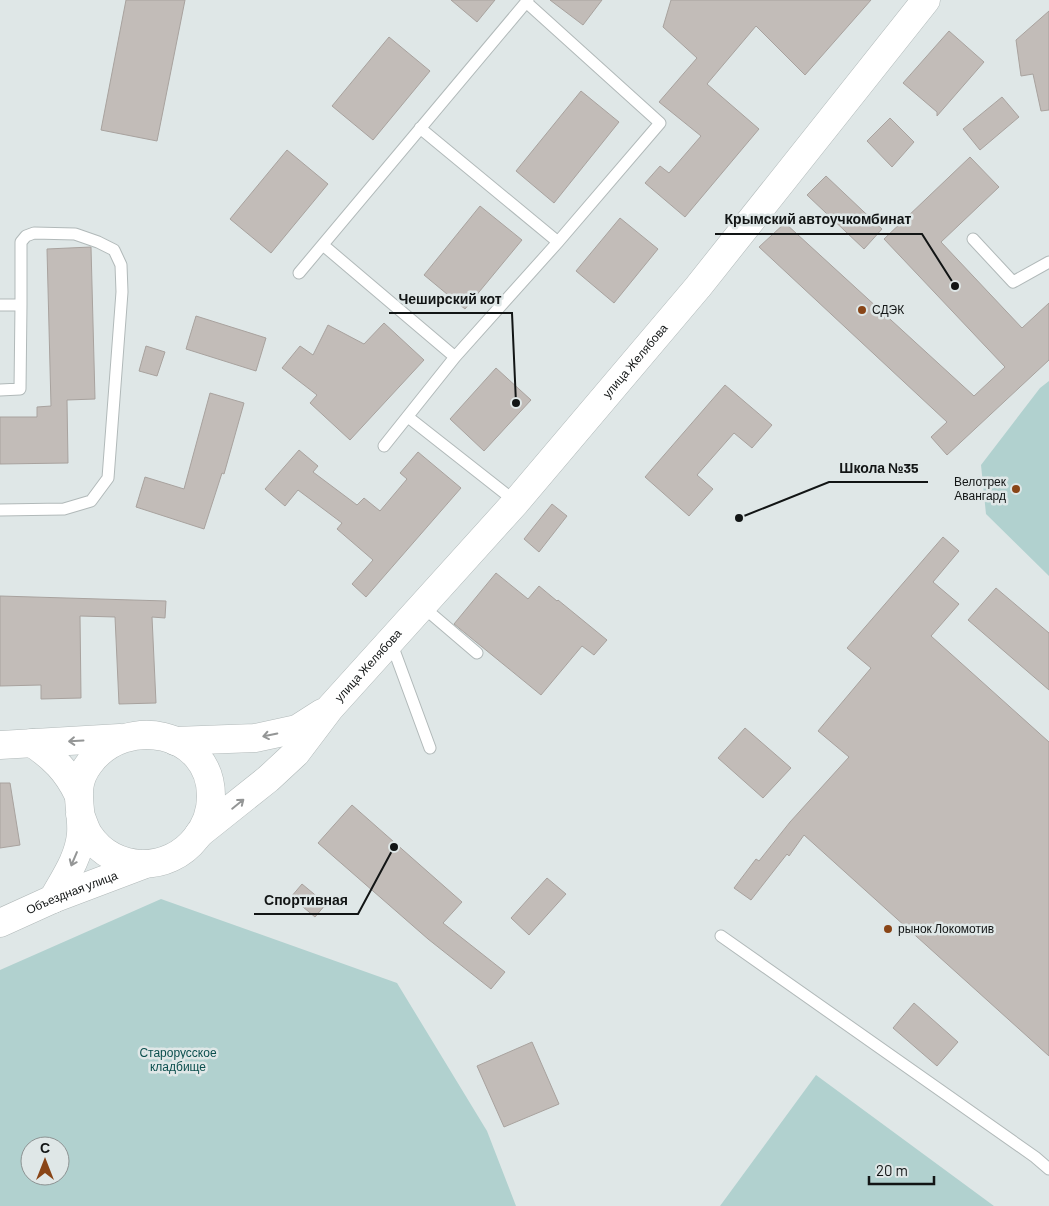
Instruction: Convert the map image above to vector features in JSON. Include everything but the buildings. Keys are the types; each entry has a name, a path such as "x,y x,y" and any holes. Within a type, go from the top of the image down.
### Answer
{"main road":[{"name":"улица Желябова","path":"330,708 516,502 698,287 926,0"},
{"path":"0,745 120,738 141,734 175,741 255,738 297,729 330,708"},
{"path":"199,834 268,779 296,753 330,708"},
{"path":"53,899 78,852 81,833 79,804 81,778 89,763 105,748 120,738"},
{"path":"32,743 56,761 71,780 89,835 113,857 143,864 165,861 180,854 190,846 207,820 210,804 210,785 205,768 194,754 175,741"},
{"name":"Объездная улица","path":"0,923 53,899 143,864"}],"lane":[{"path":"299,273 527,1 660,123 558,242 455,357 384,446"},
{"path":"420,128 558,242"},
{"path":"0,390 20,389 21,242 26,236 34,233 75,234 114,250 121,265 122,292 108,478 91,501 64,509 0,510"},
{"path":"973,239 1014,282 1049,262"},
{"path":"322,245 455,357"},
{"path":"0,305 21,304"},
{"path":"408,417 516,502"},
{"path":"422,606 477,653"},
{"path":"390,640 430,748"},
{"path":"721,936 1035,1156 1049,1169"}],"green space":[{"name":"Велотрек Авангард","path":"1049,381 1049,576 986,514 981,465 1040,388"},
{"name":"Старорусское кладбище","path":"161,899 397,983 487,1131 516,1206 0,1206 0,970"},
{"path":"816,1075 994,1206 720,1206"}],"place":[{"name":"Крымский автоучкомбинат","path":"955,286"},
{"name":"СДЭК","path":"862,310"},
{"name":"Чеширский кот","path":"516,403"},
{"name":"Велотрек Авангард","path":"1016,489"},
{"name":"Школа №35","path":"739,518"},
{"name":"Спортивная","path":"394,847"},
{"name":"рынок Локомотив","path":"888,929"}]}
